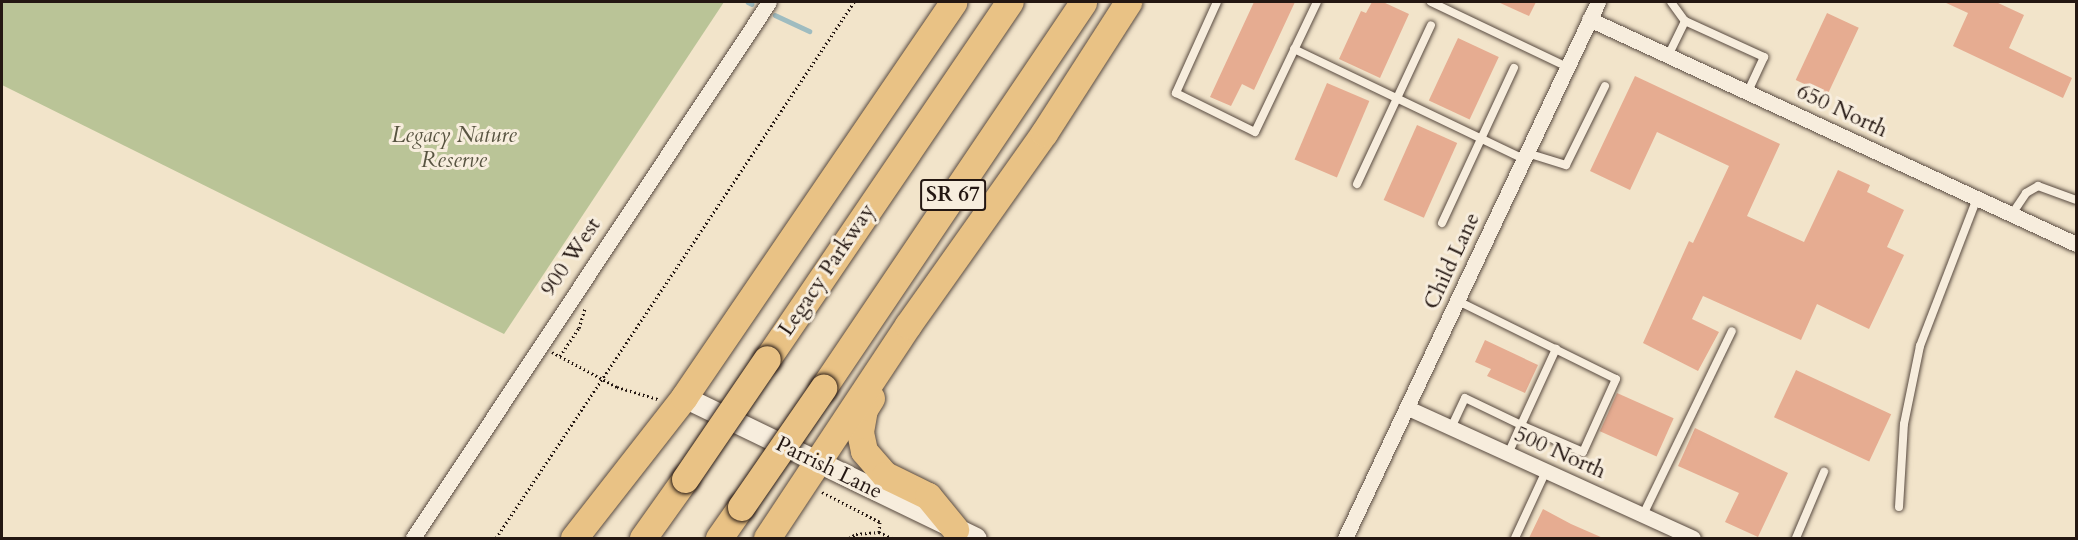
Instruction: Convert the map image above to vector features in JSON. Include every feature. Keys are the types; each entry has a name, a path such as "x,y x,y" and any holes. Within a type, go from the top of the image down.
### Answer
{"highway":[{"path":"574,538 953,2"},
{"name":"Legacy Parkway","path":"643,538 1010,2"},
{"name":"SR 67","path":"719,538 1083,2"},
{"path":"965,534 928,496 880,470 864,451 860,432 864,409 1128,2"},
{"path":"767,538 908,325 975,236"},
{"path":"850,413 847,435 855,462 898,502"}],"main road":[{"name":"Parrish Lane","path":"674,399 817,463 965,534"}],"street":[{"name":"900 West","path":"413,538 769,2"},
{"name":"Child Lane","path":"1345,538 1598,2"},
{"name":"650 North","path":"1589,20 2076,244"},
{"name":"500 North","path":"1408,408 1693,538"}],"lane":[{"path":"1217,2 1176,93 1255,132 1317,2"},
{"path":"1431,2 1567,67"},
{"path":"1671,2 1685,21 1764,57 1748,93"},
{"path":"1668,56 1685,21"},
{"path":"1357,184 1431,25"},
{"path":"1294,49 1481,138 1558,166 1566,165 1605,87"},
{"path":"1442,223 1514,68"},
{"path":"2012,214 2026,193 2038,186 2076,200"},
{"path":"1899,507 1904,424 1920,346 1977,198"},
{"path":"1451,428 1465,398 1583,452 1616,379 1458,301"},
{"path":"1643,515 1732,332"},
{"path":"1508,454 1556,350"},
{"path":"1515,538 1546,471"},
{"path":"1796,538 1824,472"}],"path":[{"path":"496,538 854,2"},
{"path":"560,356 584,318 583,280"},
{"path":"540,345 627,391 674,399"},
{"path":"849,538 856,534 879,532 892,538"}],"green space":[{"name":"Legacy Nature Reserve","path":"2,2 724,2 504,334 2,85"}],"building":[{"path":"1254,2 1295,2 1254,90 1242,84 1231,106 1210,97"},
{"path":"1372,2 1383,2 1409,14 1380,78 1339,59 1361,11 1366,13"},
{"path":"1498,2 1536,2 1529,16"},
{"path":"1944,2 1996,2 2024,15 2009,48 2072,78 2063,98 1953,46 1968,13"},
{"path":"1827,13 1859,28 1827,95 1796,80"},
{"path":"1458,38 1499,57 1470,120 1429,101"},
{"path":"1635,76 1780,144 1747,216 1804,242 1838,170 1870,185 1867,192 1904,210 1887,247 1904,255 1869,329 1817,304 1801,340 1703,296 1692,319 1719,332 1698,371 1643,343 1689,241 1693,243 1729,166 1657,132 1630,190 1590,171"},
{"path":"1327,83 1369,101 1337,177 1295,159"},
{"path":"1417,125 1457,143 1424,218 1384,200"},
{"path":"1485,340 1538,365 1525,393 1487,376 1491,369 1475,362"},
{"path":"1796,370 1891,414 1869,462 1774,417"},
{"path":"1617,393 1674,418 1657,457 1600,431"},
{"path":"1695,428 1788,473 1758,537 1725,522 1739,493 1678,466"},
{"path":"1543,509 1571,524 1603,538 1529,538"}],"waterway":[{"path":"748,2 752,4"},
{"path":"775,15 809,31"}]}
